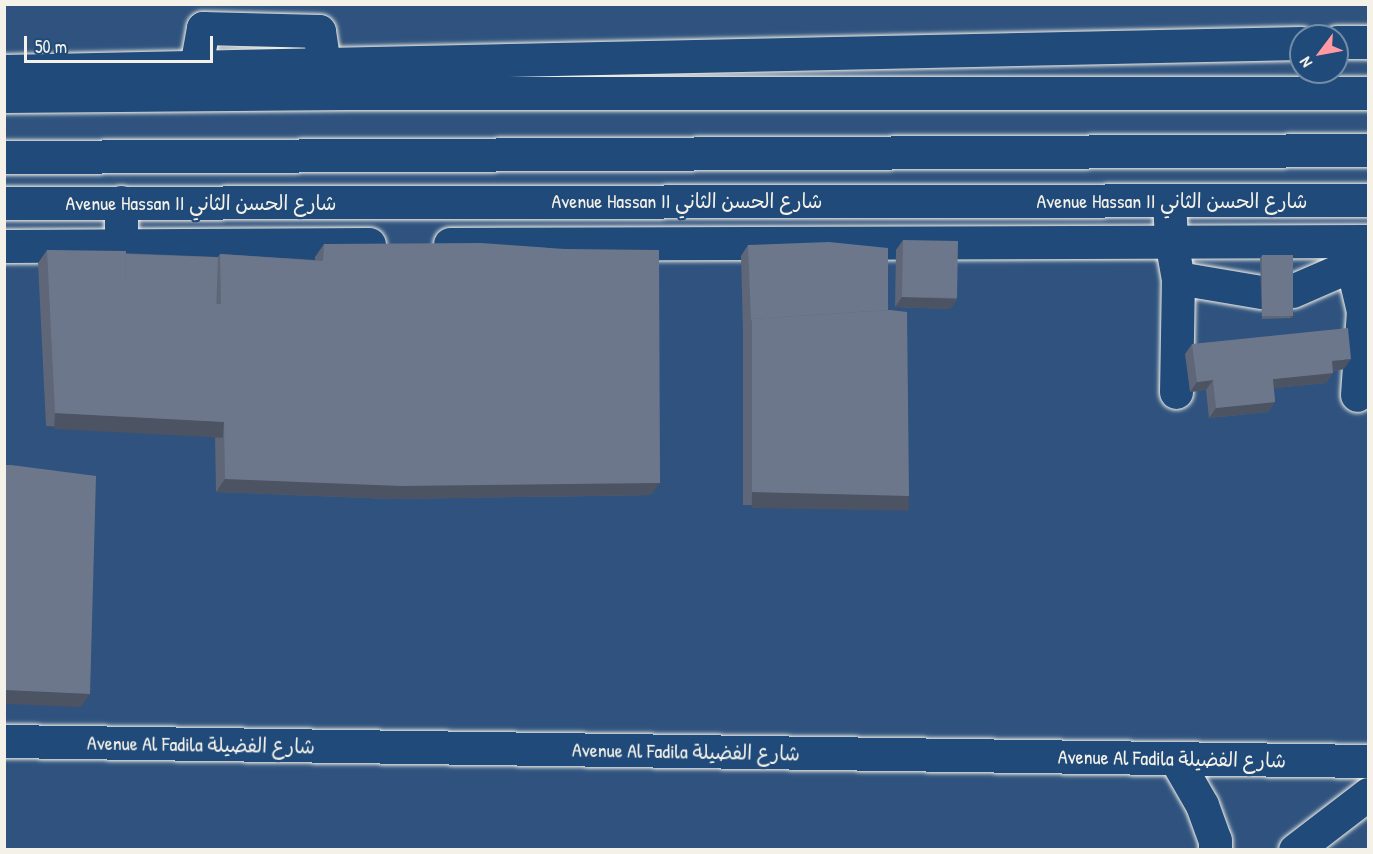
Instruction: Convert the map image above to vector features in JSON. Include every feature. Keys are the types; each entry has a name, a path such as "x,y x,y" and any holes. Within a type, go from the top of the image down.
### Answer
{"street":[{"path":"193,81 203,28 319,31 326,79"},
{"path":"1349,42 1368,42"},
{"path":"4,96 193,81 326,79 1289,43"},
{"path":"4,71 193,81"},
{"path":"326,79 1368,93"},
{"path":"4,157 1368,150"},
{"name":"Avenue Hassan II شارع الحسن الثاني","path":"4,203 938,199 1368,200"},
{"path":"1169,201 1171,240 1178,278 1176,392"},
{"path":"121,202 121,245"},
{"path":"4,246 1171,240 1360,249"},
{"path":"1178,278 1276,291 1360,249"},
{"path":"1357,395 1364,311 1360,249"},
{"name":"Avenue Al Fadila شارع الفضيلة","path":"4,741 1368,761"},
{"path":"1174,759 1202,805 1215,840 1215,849"},
{"path":"1295,849 1368,794"}],"building":[{"path":"903,240 958,241 957,298 902,297"},
{"path":"829,242 888,248 888,310 752,319 751,322 748,245"},
{"path":"481,243 565,249 659,250 660,483 402,486 225,479 224,422 55,413 47,250 126,251 125,306 221,304 220,254 323,261 324,244"},
{"path":"126,254 218,257 216,309 124,306"},
{"path":"1262,255 1293,255 1293,316 1262,316"},
{"path":"890,310 907,312 909,496 752,492 752,319"},
{"path":"1348,328 1351,359 1332,361 1333,373 1273,379 1275,402 1216,408 1213,380 1197,382 1192,344"},
{"path":"4,465 96,476 90,694 4,690"}]}
